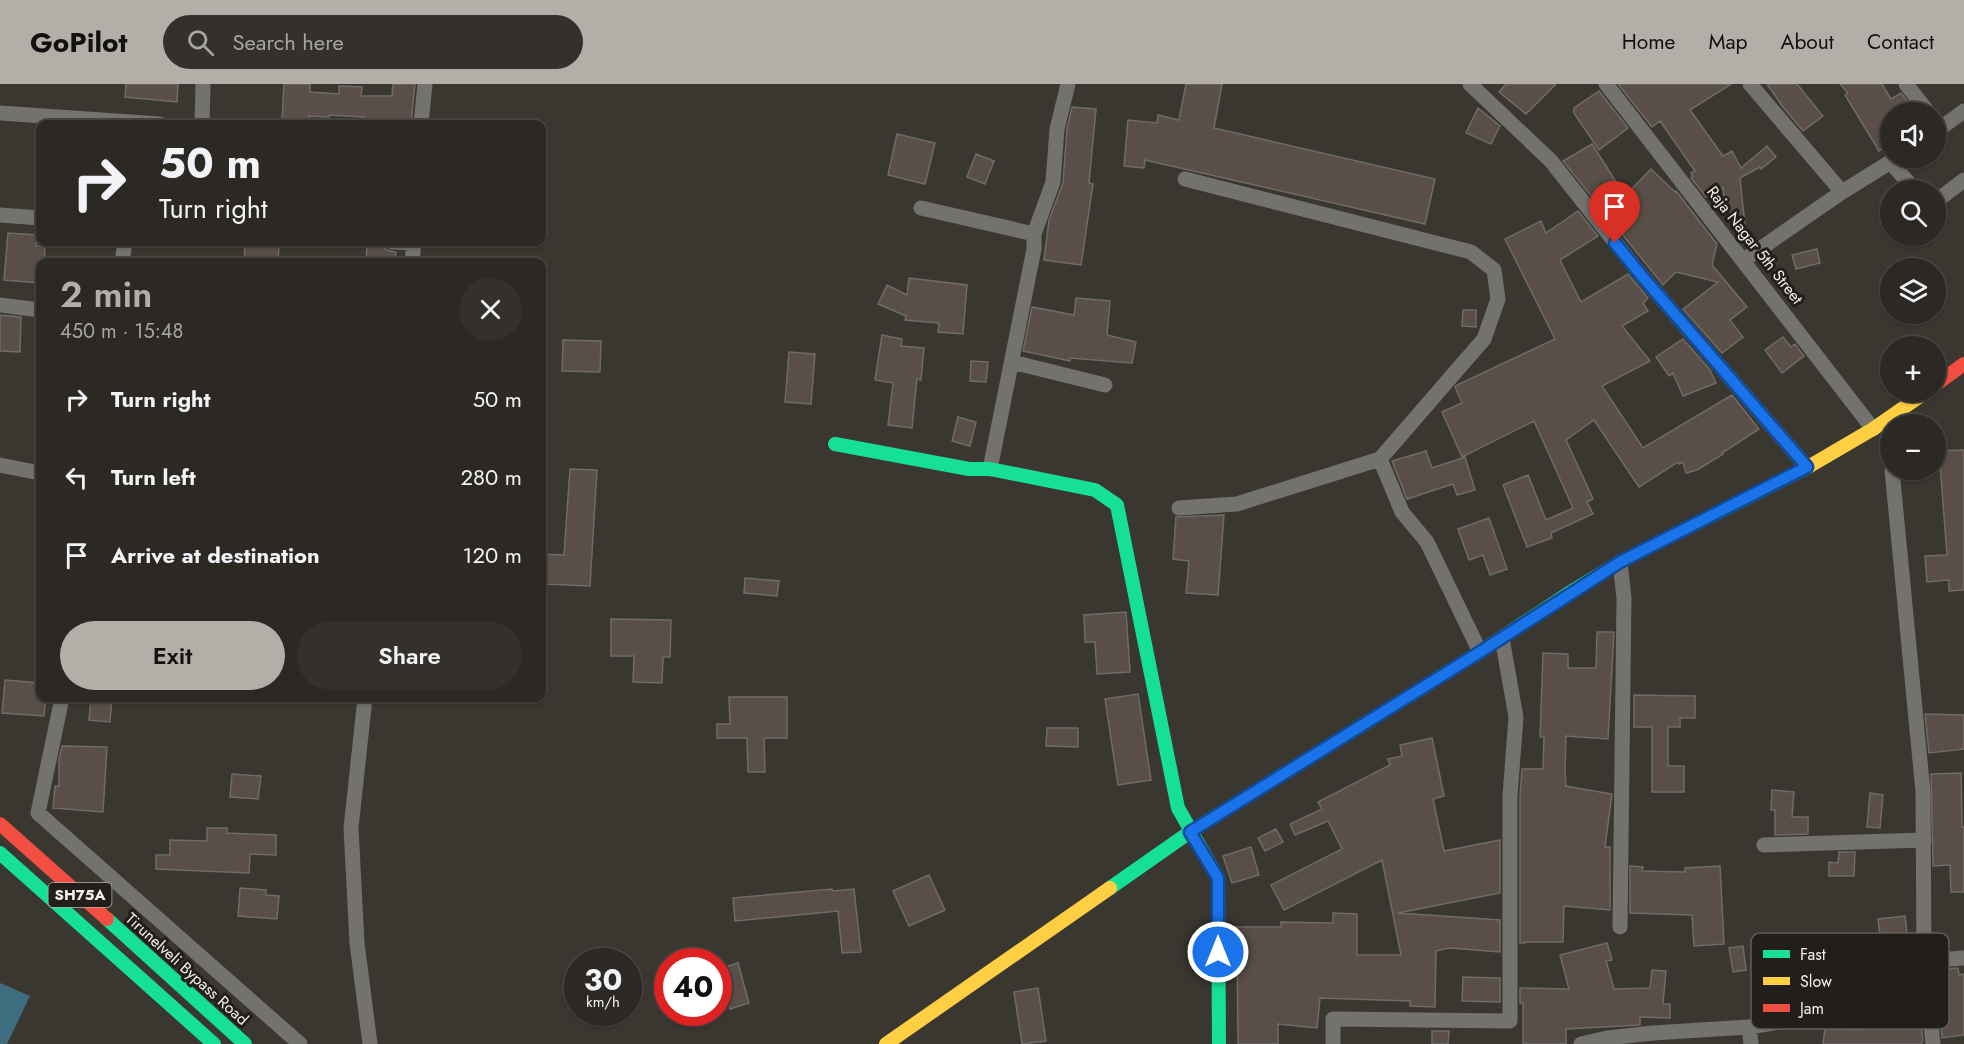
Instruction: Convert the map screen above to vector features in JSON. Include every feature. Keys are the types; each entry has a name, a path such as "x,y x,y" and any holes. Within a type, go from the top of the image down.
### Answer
{"main road":[{"path":"1946,377 1964,364"},
{"path":"1896,414 1912,402"},
{"path":"886,1044 1190,832 1620,562 1807,467 1880,425"},
{"path":"835,444 969,469 990,469 1095,490 1117,505 1178,808 1218,878 1219,1044"},
{"name":"Tirunelveli Bypass Road","path":"0,824 245,1044"},
{"name":"SH75A","path":"0,853 214,1044"}],"street":[{"path":"202,120 203,84"},
{"path":"421,120 425,84"},
{"path":"990,469 1034,249 1034,234 1053,182 1057,129 1068,84"},
{"path":"1470,84 1551,161 1641,275 1807,467"},
{"name":"Raja Nagar 5th Street","path":"1606,84 1873,429"},
{"path":"1750,84 1842,192"},
{"path":"1906,84 1920,102"},
{"path":"1946,122 1964,111"},
{"path":"0,113 102,120"},
{"path":"1744,260 1880,168"},
{"path":"1179,508 1237,504 1380,459 1484,339 1498,299 1494,270 1471,252 1185,179"},
{"path":"1946,194 1964,180"},
{"path":"921,208 1034,234"},
{"path":"0,215 36,218"},
{"path":"0,305 36,310"},
{"path":"1012,362 1105,385"},
{"path":"1380,459 1402,512 1427,542 1480,652"},
{"path":"0,465 36,472"},
{"path":"1893,480 1923,792 1924,933"},
{"path":"1620,562 1624,598 1620,927"},
{"path":"1333,1044 1333,1019 1510,1021 1510,796 1516,717 1502,638"},
{"path":"61,702 38,813 300,1044"},
{"path":"365,702 351,828 357,943 370,1044"},
{"path":"1764,845 1924,840"},
{"path":"1949,959 1964,958"},
{"path":"1581,1044 1618,1036 1749,1027 1751,1044"},
{"path":"1932,1029 1933,1044"}],"water":[{"path":"0,983 30,996 7,1044 0,1044"}],"building":[{"path":"126,84 178,84 177,102 125,97"},
{"path":"284,84 310,84 310,92 339,94 339,86 362,87 361,96 392,96 393,84 415,84 411,120 364,120 364,117 329,115 329,117 309,116 309,120 282,119"},
{"path":"1186,84 1222,84 1214,128 1435,179 1425,224 1145,160 1144,168 1124,166 1128,120 1157,123 1158,115 1179,120"},
{"path":"1506,84 1556,84 1526,114 1499,92"},
{"path":"1618,84 1731,84 1690,110 1723,156 1732,151 1741,168 1767,146 1776,157 1761,169 1760,167 1740,178 1747,244 1744,244 1724,199 1723,188 1706,197 1691,178 1693,177 1691,173 1695,171 1660,121 1652,127"},
{"path":"1767,84 1797,84 1823,116 1803,131"},
{"path":"1840,84 1882,84 1891,99 1901,93 1908,102 1880,102 1879,151 1845,95 1848,93"},
{"path":"1599,91 1628,128 1599,150 1574,113 1574,108"},
{"path":"1072,107 1096,109 1089,183 1093,184 1081,265 1044,260 1049,220 1063,183 1067,128"},
{"path":"1478,108 1500,126 1491,144 1466,133"},
{"path":"897,134 935,143 925,184 888,175"},
{"path":"1592,144 1625,196 1651,169 1676,191 1717,244 1712,265 1747,307 1730,320 1743,337 1722,353 1683,309 1718,282 1676,272 1663,285 1563,161"},
{"path":"976,154 994,161 985,184 967,177"},
{"path":"1578,211 1598,236 1560,260 1581,302 1628,274 1648,298 1643,303 1648,311 1622,326 1650,361 1602,386 1643,448 1732,395 1759,429 1697,470 1686,473 1683,462 1679,464 1678,462 1639,487 1594,420 1566,440 1593,499 1587,502 1593,514 1551,533 1552,538 1527,547 1503,485 1528,475 1546,520 1573,508 1534,421 1462,457 1442,412 1462,403 1455,387 1457,385 1555,339 1505,239 1541,221 1546,233"},
{"path":"8,233 36,235 36,246 45,246 44,258 36,258 36,283 4,280"},
{"path":"245,246 279,246 278,258 244,258"},
{"path":"367,246 383,246 387,250 396,252 395,258 366,258"},
{"path":"1817,249 1820,263 1796,269 1792,255"},
{"path":"909,278 967,285 963,334 938,332 939,323 905,320 906,316 878,304 887,285 907,295"},
{"path":"1076,298 1110,301 1107,335 1136,342 1132,363 1070,358 1070,361 1023,351 1032,307 1074,315"},
{"path":"1463,310 1476,310 1476,327 1462,326"},
{"path":"0,315 21,317 20,352 0,351"},
{"path":"882,335 902,339 901,346 924,348 921,380 917,379 912,428 888,425 893,383 875,380"},
{"path":"1783,337 1791,347 1795,344 1804,356 1782,373 1765,350"},
{"path":"1683,339 1710,370 1716,383 1683,396 1673,373 1669,376 1656,357"},
{"path":"563,340 601,341 600,372 562,371"},
{"path":"789,352 815,354 811,404 785,402"},
{"path":"971,361 988,362 986,382 970,381"},
{"path":"958,417 976,422 970,446 952,441"},
{"path":"1964,450 1964,590 1949,591 1949,580 1927,582 1925,556 1947,555 1941,480 1946,480 1946,451"},
{"path":"1426,451 1432,468 1465,457 1475,490 1457,495 1453,484 1407,499 1392,461"},
{"path":"570,469 597,470 590,586 546,584 546,554 564,555"},
{"path":"1224,515 1218,595 1186,593 1189,561 1173,559 1176,517"},
{"path":"1489,518 1507,569 1490,575 1483,555 1469,560 1458,529"},
{"path":"745,578 779,581 777,596 744,593"},
{"path":"1126,612 1130,672 1097,674 1095,642 1085,642 1084,615"},
{"path":"611,619 671,620 670,657 663,657 662,683 633,682 634,656 611,656"},
{"path":"1597,632 1614,632 1608,739 1566,736 1565,770 1566,786 1612,794 1605,847 1610,847 1610,910 1564,906 1563,942 1520,943 1522,769 1543,769 1544,737 1540,737 1543,653 1568,654 1568,668 1596,668"},
{"path":"5,680 36,683 36,702 46,702 44,716 2,713"},
{"path":"1138,694 1151,780 1118,785 1105,699"},
{"path":"1634,695 1695,696 1695,718 1680,718 1680,727 1668,727 1668,766 1684,766 1684,792 1652,792 1652,727 1634,727"},
{"path":"729,697 787,697 787,738 764,738 765,772 748,772 747,738 717,738 717,724 730,724"},
{"path":"91,702 112,702 110,722 89,720"},
{"path":"1925,714 1964,715 1964,749 1929,753"},
{"path":"1047,728 1078,728 1078,747 1046,746"},
{"path":"1432,738 1444,796 1433,799 1444,851 1500,840 1500,893 1398,913 1500,920 1500,952 1449,948 1436,951 1435,1007 1410,1006 1410,1001 1320,998 1317,1028 1278,1024 1278,1044 1238,1044 1237,940 1233,940 1233,927 1281,927 1281,922 1333,923 1333,913 1357,914 1357,955 1401,955 1382,860 1284,910 1271,885 1342,849 1328,821 1295,835 1290,824 1322,809 1318,802 1390,765 1388,759 1402,756 1400,745"},
{"path":"62,746 107,747 103,812 53,808 55,786 59,786 59,759"},
{"path":"1961,773 1964,892 1951,892 1950,865 1933,866 1931,774"},
{"path":"232,774 261,776 258,799 230,797"},
{"path":"1772,790 1794,792 1792,817 1808,817 1808,834 1775,835 1775,810 1771,810"},
{"path":"1870,793 1883,795 1880,828 1867,827"},
{"path":"207,828 227,828 227,833 276,835 276,855 250,854 249,873 156,869 156,855 170,855 170,840 207,841"},
{"path":"1276,829 1283,842 1265,851 1258,838"},
{"path":"1251,847 1259,875 1232,883 1223,856"},
{"path":"1839,852 1855,852 1854,876 1829,876 1829,862 1838,863"},
{"path":"1630,866 1643,867 1642,871 1685,872 1685,868 1720,866 1724,944 1694,946 1692,915 1630,913"},
{"path":"929,875 945,910 909,926 893,891"},
{"path":"240,888 266,890 266,895 279,896 277,919 238,916"},
{"path":"832,889 832,891 854,889 861,952 842,953 838,911 735,921 733,898"},
{"path":"1905,916 1907,933 1880,933 1878,919"},
{"path":"1607,943 1612,960 1606,961 1614,989 1650,988 1652,970 1666,971 1663,1004 1670,1004 1670,1018 1640,1017 1640,1025 1566,1029 1566,1044 1523,1044 1523,1003 1520,1003 1520,988 1569,989 1560,955"},
{"path":"1743,946 1746,970 1733,972 1729,948"},
{"path":"738,963 749,1003 732,1008 732,965"},
{"path":"1958,968 1959,975 1964,974 1964,1035 1942,1038 1941,1029 1949,1029 1949,969"},
{"path":"1463,977 1500,978 1500,1002 1462,1001"},
{"path":"1038,988 1046,1041 1022,1044 1014,992"},
{"path":"1825,1029 1922,1029 1923,1041 1921,1044 1823,1044"},
{"path":"1432,1031 1449,1031 1448,1044 1432,1044"}],"traffic: fast":[{"path":"835,444 969,469 990,469 1095,490 1117,505 1178,808 1218,878 1219,1044"},
{"path":"1110,888 1190,832 1620,562 1808,467"},
{"path":"0,853 214,1044"},
{"path":"107,919 245,1044"}],"traffic: slow":[{"path":"1808,467 1873,429 1912,402"},
{"path":"886,1044 1110,888"}],"traffic: jam":[{"path":"1946,377 1964,364"},
{"path":"0,824 107,919"}],"route":[{"path":"1218,952 1218,878 1190,832 1620,562 1807,467 1615,243"}]}
